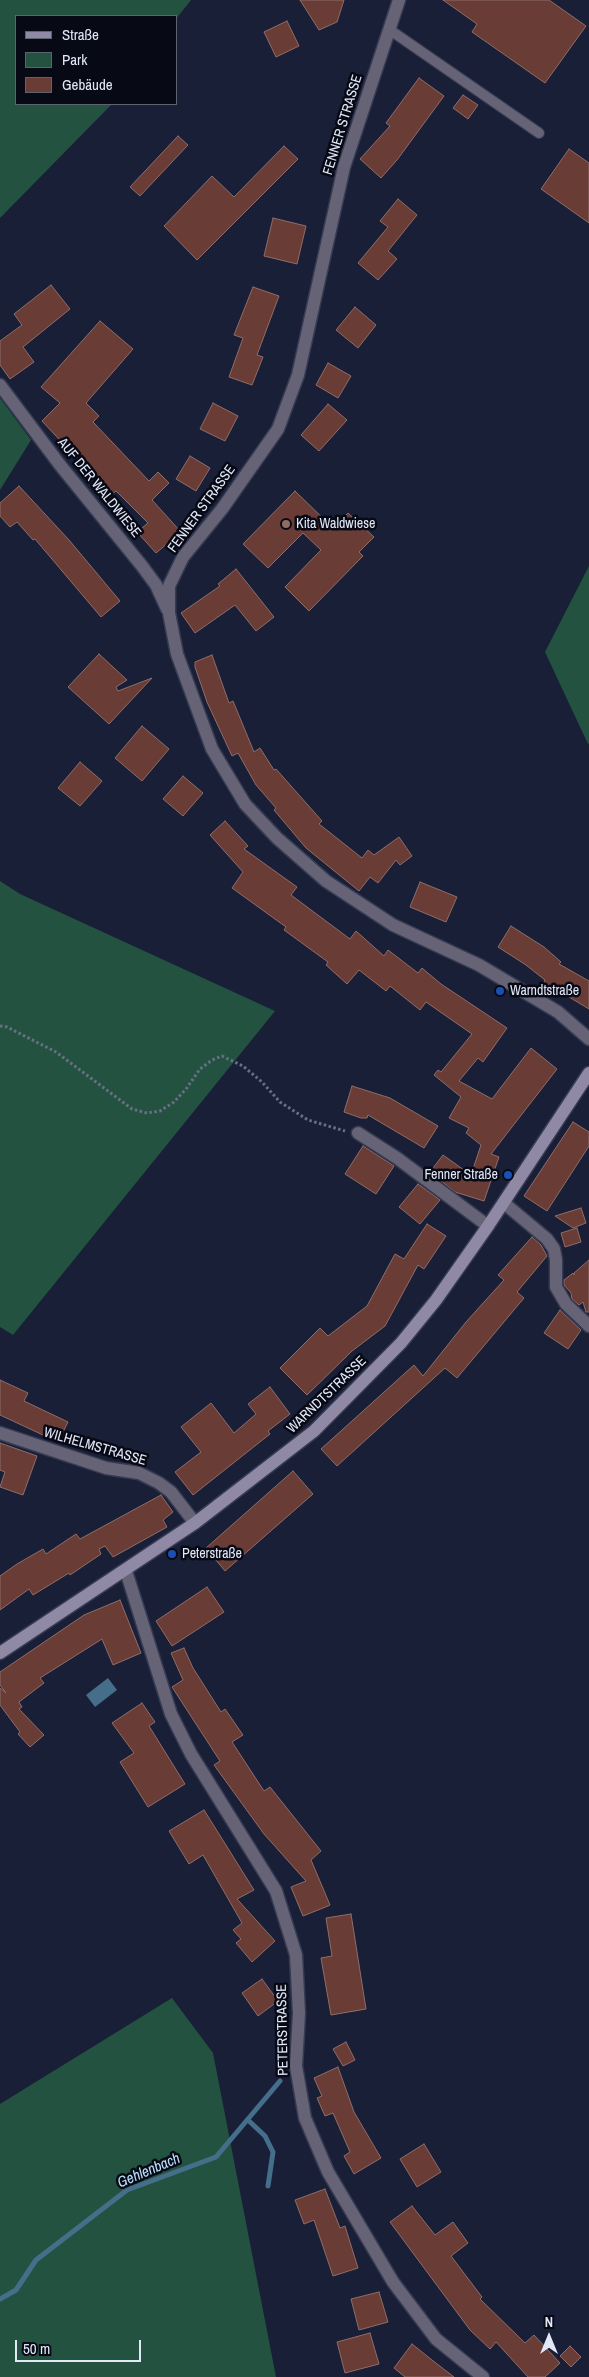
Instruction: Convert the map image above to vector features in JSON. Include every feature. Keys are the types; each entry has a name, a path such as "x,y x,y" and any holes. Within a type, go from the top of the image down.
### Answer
{"main road":[{"name":"WARNDTSTRASSE","path":"0,1653 195,1523 314,1431 401,1343 436,1300 504,1203 589,1073"}],"street":[{"name":"FENNER STRASSE","path":"399,0 344,168 298,375 278,428 222,509 183,557 169,586 169,613 177,654 212,749 246,804 277,838 326,881 393,925 493,973 558,1012 589,1039"},
{"name":"AUF DER WALDWIESE","path":"0,384 55,458 142,566 156,585 169,613"},
{"path":"358,1133 397,1158 488,1226"},
{"path":"504,1203 546,1239 554,1249 556,1287 566,1304 589,1326"},
{"name":"WILHELMSTRASSE","path":"0,1433 106,1468 139,1473 159,1483 171,1492 195,1523"},
{"name":"PETERSTRASSE","path":"126,1570 171,1714 191,1754 276,1891 296,1955 299,2013 296,2066 308,2127 328,2172 392,2282 436,2339 483,2377"}],"lane":[{"path":"390,30 539,133"}],"path":[{"path":"0,1026 7,1027 56,1052 132,1108 147,1113 160,1111 180,1095 200,1070 212,1060 222,1056 243,1066 262,1082 280,1102 308,1120 334,1129 358,1133"}],"green space":[{"path":"0,0 191,0 178,16 15,15 15,105 111,105 0,218"},
{"path":"0,398 31,440 0,490"},
{"path":"589,566 589,743 588,744 545,652"},
{"path":"0,881 20,894 275,1011 13,1335 0,1327"},
{"path":"172,1998 213,2053 276,2377 0,2377 0,2104"}],"water":[{"path":"108,1678 117,1690 95,1707 86,1695"}],"building":[{"path":"300,0 344,0 337,22 319,30"},
{"path":"443,0 549,0 586,26 545,83 472,32 477,24"},
{"path":"287,21 299,46 276,57 264,32"},
{"path":"419,78 444,96 397,160 381,178 360,159 390,126 386,123"},
{"path":"463,95 478,105 468,119 453,108"},
{"path":"178,136 188,145 140,196 130,187"},
{"path":"284,146 298,159 197,260 164,226 212,176 234,197"},
{"path":"569,149 589,163 589,223 541,189"},
{"path":"398,199 417,215 388,251 397,259 378,280 358,263 388,227 380,221"},
{"path":"273,218 306,226 297,264 264,256"},
{"path":"51,285 70,309 23,347 34,362 10,379 0,365 0,341 22,325 14,314"},
{"path":"253,287 279,296 257,355 263,357 252,385 229,377 243,338 234,335"},
{"path":"355,307 376,325 358,348 336,330"},
{"path":"100,321 133,349 86,403 99,416 93,422 149,481 158,472 169,483 152,500 181,532 156,553 137,532 148,523 116,491 111,495 42,421 60,403 41,387"},
{"path":"328,363 351,376 338,398 316,385"},
{"path":"213,403 238,416 225,441 200,429"},
{"path":"328,404 347,420 319,451 301,435"},
{"path":"190,456 210,468 196,491 176,479"},
{"path":"19,486 69,540 120,601 101,617 35,539 33,540 17,522 10,527 0,516 0,503"},
{"path":"295,491 333,528 348,513 374,537 359,552 363,556 309,611 285,587 321,550 303,533 268,568 243,544"},
{"path":"236,569 274,617 256,631 235,605 195,633 181,613 220,586 218,584"},
{"path":"99,654 127,680 116,687 118,691 152,678 109,724 68,687"},
{"path":"212,655 229,703 233,701 254,752 260,748 274,770 276,769 322,821 319,824 362,858 368,850 374,855 399,837 412,856 400,865 396,860 378,883 370,877 359,891 306,848 256,785 238,753 232,756 207,702 195,667 195,662"},
{"path":"142,726 169,749 142,781 115,758"},
{"path":"80,762 102,781 80,806 58,788"},
{"path":"183,776 203,793 183,816 163,799"},
{"path":"225,821 248,846 244,849 297,887 291,895 350,939 356,931 384,956 388,950 418,973 422,968 441,984 507,1028 483,1062 478,1058 459,1081 492,1099 531,1048 557,1069 491,1154 499,1157 484,1201 455,1192 430,1172 443,1155 471,1175 481,1145 466,1133 469,1128 449,1118 461,1097 434,1075 438,1070 441,1072 472,1034 426,1002 420,1010 390,986 386,991 359,970 347,984 326,965 328,962 284,930 286,927 232,888 243,872 210,835"},
{"path":"420,882 457,897 446,922 410,907"},
{"path":"511,926 544,947 561,962 559,964 589,981 589,1009 544,982 545,980 526,965 498,947"},
{"path":"352,1086 390,1098 438,1126 424,1148 368,1115 367,1118 361,1118 344,1112"},
{"path":"573,1122 589,1132 589,1146 547,1211 524,1196"},
{"path":"363,1146 394,1166 376,1194 345,1174"},
{"path":"418,1184 440,1200 420,1224 399,1207"},
{"path":"581,1208 586,1223 573,1228 555,1216"},
{"path":"427,1224 446,1236 424,1269 418,1265 385,1326 352,1351 307,1395 280,1368 320,1328 328,1336 367,1306 395,1254 404,1259"},
{"path":"577,1228 581,1242 565,1247 561,1233"},
{"path":"532,1237 541,1245 547,1256 517,1292 524,1298 457,1378 445,1368 337,1466 321,1449 414,1365 423,1376 466,1322 504,1280 498,1275"},
{"path":"589,1260 589,1312 586,1312 583,1302 579,1305 572,1299 571,1293 564,1285 564,1280 573,1273 574,1275"},
{"path":"560,1310 581,1330 568,1349 544,1333"},
{"path":"0,1380 28,1393 24,1401 68,1422 58,1442 0,1415"},
{"path":"270,1387 290,1414 268,1431 270,1434 193,1495 175,1472 201,1452 181,1427 211,1403 234,1433 256,1414 248,1404"},
{"path":"0,1443 37,1456 23,1495 0,1487 5,1472 0,1470"},
{"path":"293,1471 313,1494 225,1571 206,1548"},
{"path":"161,1495 173,1512 163,1520 167,1527 113,1557 105,1546 99,1549 101,1554 70,1575 69,1573 33,1595 29,1589 0,1610 0,1576 43,1549 46,1554 76,1534 80,1539"},
{"path":"207,1587 224,1612 172,1646 156,1621"},
{"path":"120,1600 141,1653 113,1665 102,1639 40,1678 44,1683 19,1702 22,1707 19,1709 44,1735 30,1747 18,1734 20,1732 0,1705 0,1688 6,1693 0,1685 0,1672 84,1615"},
{"path":"184,1648 193,1668 221,1712 225,1709 243,1735 232,1742 264,1791 270,1787 321,1851 311,1860 330,1905 303,1916 291,1887 306,1881 264,1834 214,1765 220,1761 172,1687 183,1680 171,1653"},
{"path":"142,1703 155,1722 149,1726 185,1784 148,1807 120,1762 134,1753 112,1723"},
{"path":"204,1810 254,1890 237,1899 275,1941 252,1962 236,1943 241,1939 233,1930 242,1923 203,1855 189,1864 169,1831"},
{"path":"351,1914 366,2009 331,2015 321,1958 332,1956 326,1918"},
{"path":"262,1979 278,2001 258,2016 242,1993"},
{"path":"346,2042 355,2060 343,2066 333,2049"},
{"path":"338,2067 354,2112 381,2158 354,2174 344,2156 350,2152 333,2113 325,2116 317,2098 322,2096 314,2078"},
{"path":"424,2144 441,2172 417,2187 400,2159"},
{"path":"325,2189 340,2228 345,2226 358,2268 333,2276 314,2220 304,2224 295,2200"},
{"path":"412,2206 435,2235 453,2222 468,2243 451,2256 482,2297 480,2299 525,2343 534,2335 560,2363 545,2377 528,2377 496,2342 490,2349 470,2330 390,2222"},
{"path":"379,2292 388,2322 359,2330 351,2299"},
{"path":"370,2333 379,2364 345,2373 337,2342"},
{"path":"412,2344 454,2377 405,2377 394,2368"},
{"path":"570,2346 581,2357 571,2367 560,2356"}],"waterway":[{"name":"Gehlenbach","path":"0,2299 16,2290 36,2260 127,2190 216,2157 280,2081"},
{"path":"248,2120 265,2136 273,2152 268,2186"}],"place":[{"name":"Kita Waldwiese","path":"286,524"},
{"name":"Warndtstraße","path":"500,991"},
{"name":"Fenner Straße","path":"508,1175"},
{"name":"Peterstraße","path":"172,1554"}]}
